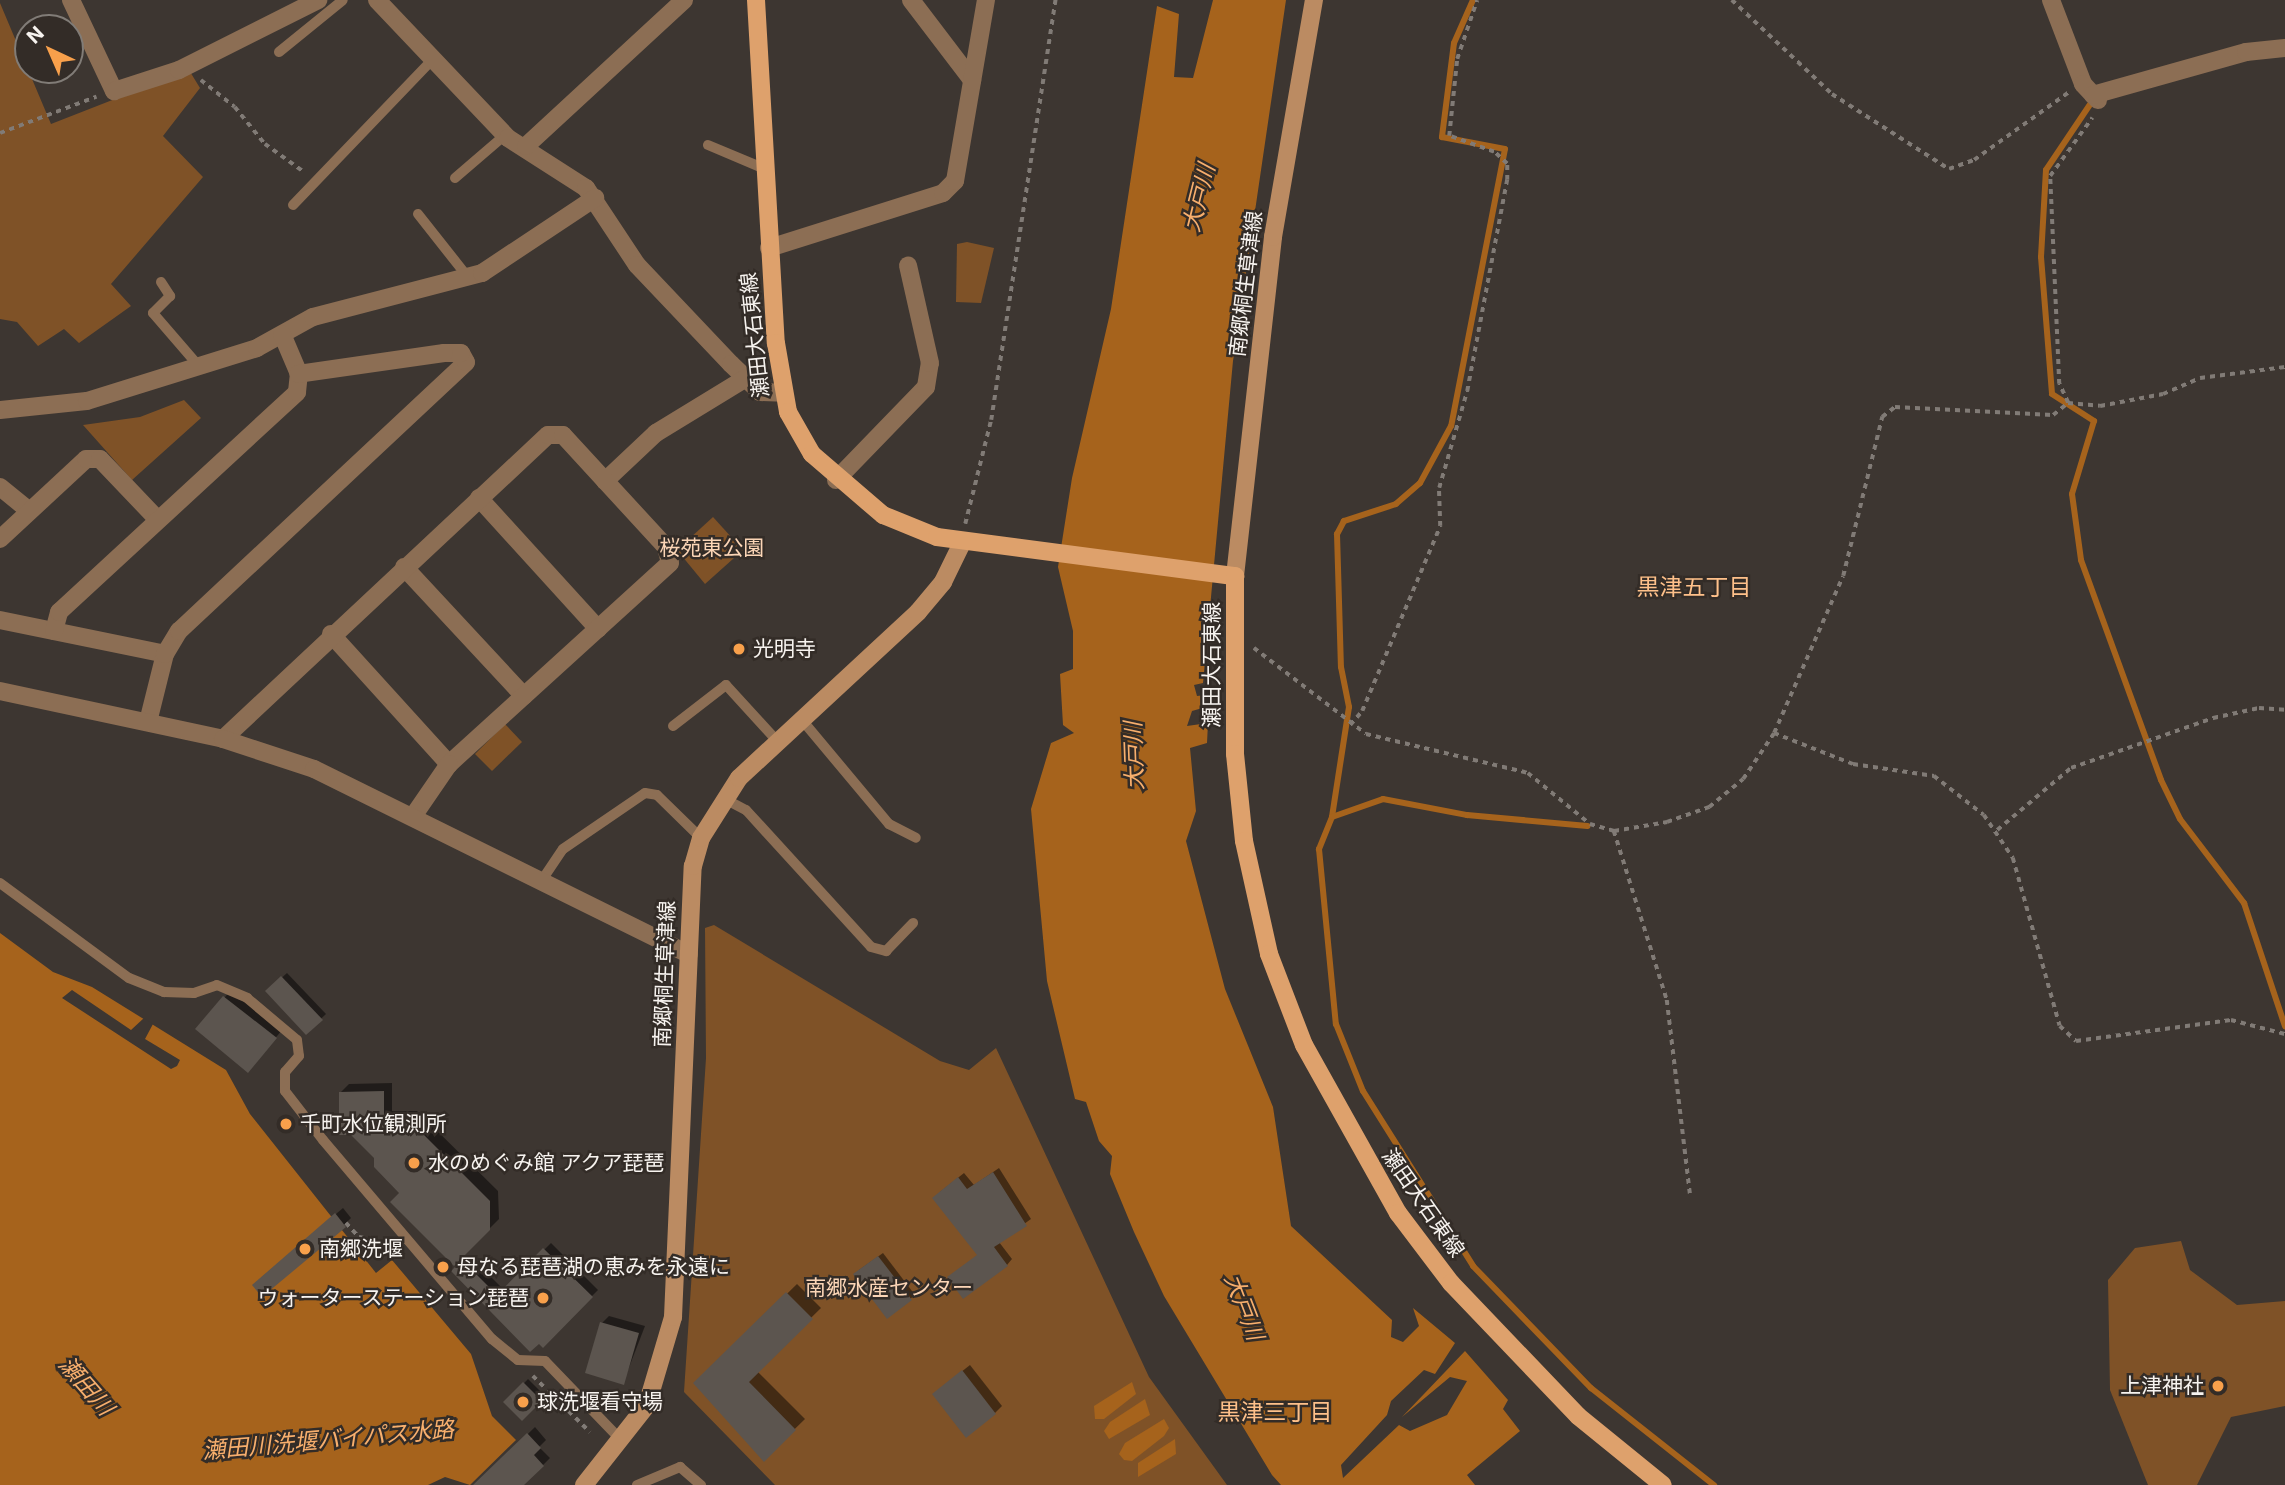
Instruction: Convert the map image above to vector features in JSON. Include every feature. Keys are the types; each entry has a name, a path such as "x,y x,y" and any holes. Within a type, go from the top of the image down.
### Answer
{"main road":[{"name":"南郷桐生草津線","path":"1226,575 1273,237 1314,0"},
{"name":"瀬田大石東線","path":"760,1 769,248 783,393 811,454 836,480 883,515 962,543 1226,575 1232,632 1244,841 1269,954 1337,1114 1451,1283 1578,1416 1663,1485"},
{"name":"南郷桐生草津線","path":"593,1482 623,1442 660,1377 673,1317 693,866 701,838 722,798 918,612 943,582 962,543"}],"street":[{"path":"71,0 114,91 190,64 318,0"},
{"path":"377,0 431,61 505,135 526,146 595,198 637,265 760,392 783,393"},
{"path":"526,146 684,0"},
{"path":"911,0 972,80"},
{"path":"769,248 943,193 955,181 986,0"},
{"path":"2051,0 2092,93 2246,52 2285,48"},
{"path":"0,410 87,401 197,365 358,303 482,273 595,198"},
{"path":"836,480 915,401 930,374 908,265"},
{"path":"54,631 59,612 297,392 299,374 282,334"},
{"path":"149,722 165,654 179,631 466,362 461,353 444,353 299,374"},
{"path":"605,481 656,433 746,378"},
{"path":"223,739 331,634 548,435 563,435 666,547 670,563 449,764 414,815"},
{"path":"0,539 86,459 100,459 158,520"},
{"path":"0,487 30,511"},
{"path":"479,498 598,629"},
{"path":"404,566 524,696"},
{"path":"0,620 165,654"},
{"path":"331,634 449,764"},
{"path":"0,691 223,739 314,769 414,815 689,954"}],"lane":[{"path":"279,52 343,0"},
{"path":"292,205 320,183 431,61"},
{"path":"455,178 505,135"},
{"path":"708,145 765,169"},
{"path":"418,214 467,275"},
{"path":"161,282 170,296 153,313 197,365"},
{"path":"673,726 726,685 778,742"},
{"path":"802,720 889,824 916,838"},
{"path":"542,880 563,849 645,793 657,795 701,838"},
{"path":"722,798 746,810 871,947 886,951 913,923"},
{"path":"0,883 129,978 164,992 194,993 217,985 247,998 297,1040 299,1056 285,1072 285,1091 492,1339 518,1360 545,1361 623,1442"},
{"path":"637,1485 680,1467 701,1485"}],"path":[{"path":"962,543 991,420 1055,0"},
{"path":"1350,725 1362,710 1440,526 1439,488 1467,391 1507,180 1507,164 1494,152 1449,136 1457,59 1477,0"},
{"path":"1732,0 1832,94 1949,169 1974,160 2013,126 2092,93 2098,111 2060,153 2050,176 2059,384 2068,403"},
{"path":"190,64 265,145 320,183"},
{"path":"0,133 114,91"},
{"path":"1232,632 1350,725 1528,773 1590,824 1614,831 1709,807 1743,779 1774,733 1843,576 1882,417 1912,405 2053,415 2068,403 2100,406 2163,394 2200,378 2285,367"},
{"path":"1997,830 2071,768 2213,718 2259,708 2285,710"},
{"path":"1774,733 1853,764 1934,776 1997,830 2013,858 2066,1036 2076,1041 2231,1020 2285,1034"},
{"path":"1614,831 1667,1000 1690,1194"},
{"path":"346,1223 373,1254 373,1237 359,1237"},
{"path":"518,1360 596,1438"}],"green space":[{"path":"0,3 14,36 14,84 34,84 51,124 189,70 200,88 163,136 203,177 111,284 131,306 79,343 64,329 38,346 17,322 0,319"},
{"path":"967,242 994,248 981,303 956,302 957,244"},
{"path":"184,400 201,418 132,480 83,425 140,417"},
{"name":"桜苑東公園","path":"713,517 743,550 705,584 677,550"},
{"path":"505,724 522,742 492,771 475,754"},
{"name":"南郷水産センター","path":"714,925 940,1061 969,1070 996,1048 1149,1377 1227,1485 775,1485 684,1392 706,1058 705,928"},
{"path":"2181,1241 2190,1270 2237,1305 2285,1301 2285,1406 2231,1417 2197,1485 2148,1485 2110,1390 2108,1280 2135,1248"}],"water":[{"name":"大戸川","path":"1213,0 1286,0 1233,361 1203,683 1194,685 1197,696 1206,695 1206,707 1192,711 1187,726 1208,723 1207,743 1190,748 1196,811 1186,841 1225,989 1273,1107 1291,1226 1392,1320 1391,1337 1403,1342 1419,1326 1413,1308 1455,1343 1435,1374 1424,1370 1391,1401 1387,1415 1341,1465 1343,1478 1399,1425 1410,1431 1447,1415 1467,1381 1450,1377 1402,1417 1465,1351 1508,1400 1503,1409 1520,1431 1467,1475 1475,1485 1281,1485 1272,1475 1164,1296 1134,1232 1110,1174 1112,1156 1099,1141 1086,1102 1075,1099 1047,981 1031,809 1051,743 1074,733 1063,725 1060,674 1073,669 1073,631 1058,567 1072,478 1111,309 1157,6 1179,14 1174,77 1193,78"},
{"path":"0,933 53,972 92,987 226,1070 250,1114 376,1273 392,1260 471,1354 492,1416 516,1440 470,1485 445,1477 428,1485 0,1485"},
{"path":"1132,1382 1136,1394 1104,1419 1095,1419 1094,1406"},
{"path":"1145,1399 1150,1415 1109,1439 1104,1431 1110,1422"},
{"path":"1164,1419 1169,1428 1164,1436 1132,1461 1124,1460 1119,1454 1125,1443"},
{"path":"1175,1439 1176,1454 1138,1477 1138,1463"}],"pier":[{"path":"72,990 131,1030 144,1018 153,1024 145,1039 180,1060 177,1066 171,1069 62,998"}],"building":[{"path":"281,976 323,1020 306,1035 265,991"},
{"path":"223,996 277,1038 248,1073 195,1029"},
{"name":"水のめぐみ館 アクア琵琶","path":"384,1091 384,1119 408,1119 490,1201 490,1230 454,1266 390,1202 399,1193 374,1167 374,1158 351,1135 339,1135 339,1092"},
{"path":"993,1172 1027,1226 994,1247 1008,1266 963,1299 947,1277 977,1255 932,1198 958,1177 967,1189"},
{"name":"南郷洗堰","path":"335,1213 346,1227 262,1297 252,1285"},
{"name":"ウォーターステーション琵琶","path":"543,1248 593,1297 543,1348 539,1344 530,1352 451,1271 462,1260 497,1295"},
{"path":"878,1256 912,1300 887,1319 853,1274"},
{"name":"南郷水産センター","path":"786,1292 813,1319 749,1382 796,1430 764,1462 693,1383"},
{"path":"600,1322 639,1333 624,1385 585,1373"},
{"path":"962,1370 996,1414 966,1438 932,1394"},
{"name":"球洗堰看守場","path":"523,1382 542,1401 522,1421 503,1402"},
{"path":"527,1433 541,1448 534,1455 544,1466 524,1485 473,1485"}],"waterway":[{"path":"1473,0 1454,43 1442,137 1505,149 1451,426 1420,483 1396,504 1344,521 1337,534 1341,667 1349,707 1332,817 1319,849 1336,1024 1363,1091 1473,1266 1591,1388 1714,1485"},
{"path":"2093,100 2046,170 2041,257 2052,394 2094,421 2072,494 2081,560 2161,780 2180,819 2244,903 2285,1026"},
{"path":"1332,817 1383,799 1467,815 1587,826"}],"place":[{"name":"光明寺","path":"739,649"},
{"name":"千町水位観測所","path":"286,1124"},
{"name":"水のめぐみ館 アクア琵琶","path":"414,1163"},
{"name":"南郷洗堰","path":"305,1249"},
{"name":"母なる琵琶湖の恵みを永遠に","path":"443,1267"},
{"name":"ウォーターステーション琵琶","path":"543,1298"},
{"name":"上津神社","path":"2218,1386"},
{"name":"球洗堰看守場","path":"523,1402"}],"district":[{"name":"黒津五丁目","path":"1694,587"},
{"name":"黒津三丁目","path":"1275,1412"}],"water label":[{"name":"瀬田川","path":"86,1386"},
{"name":"瀬田川洗堰バイパス水路","path":"328,1440"}]}
